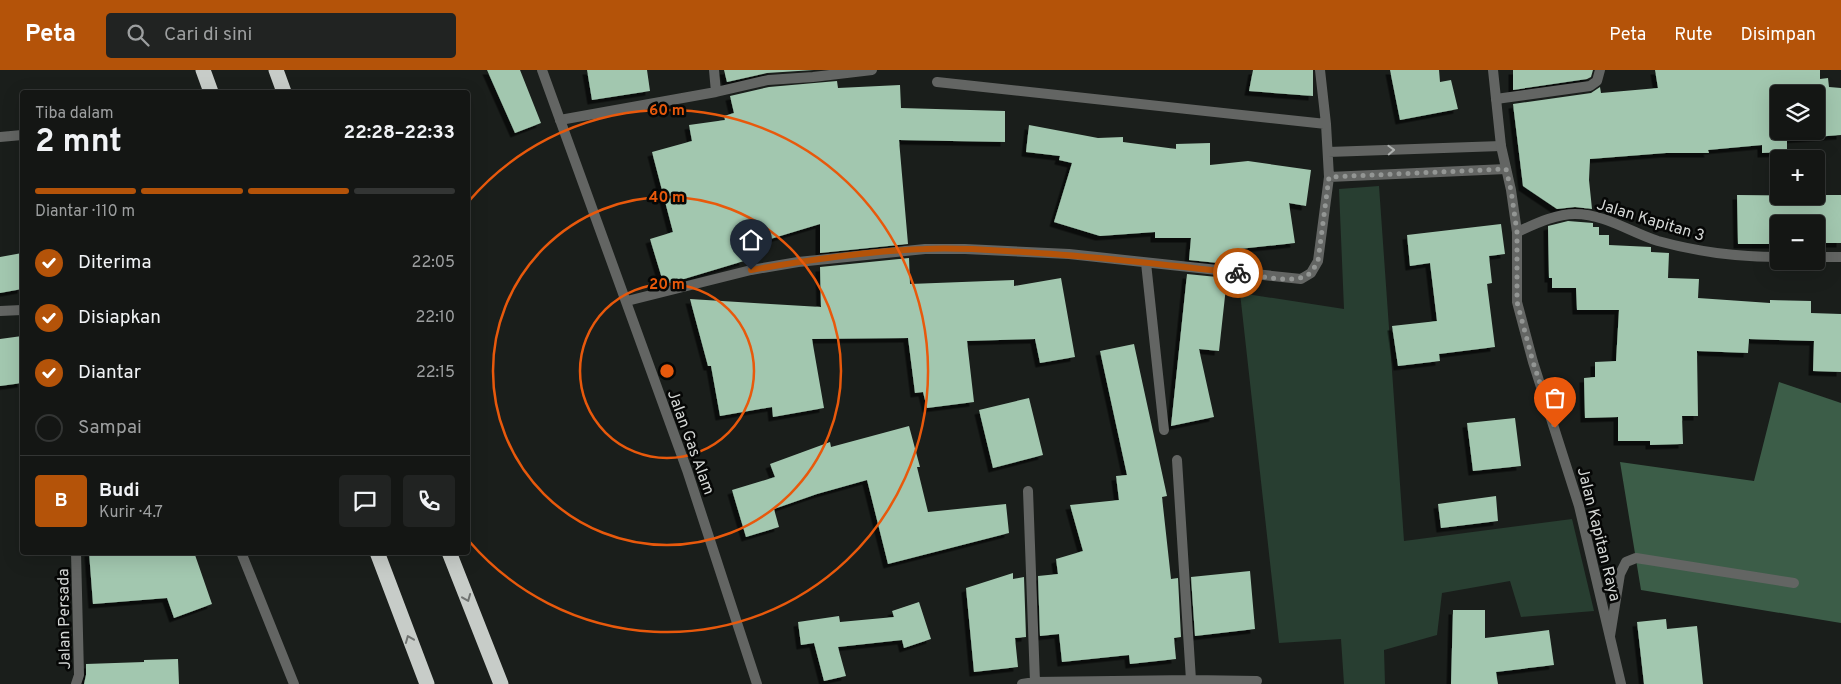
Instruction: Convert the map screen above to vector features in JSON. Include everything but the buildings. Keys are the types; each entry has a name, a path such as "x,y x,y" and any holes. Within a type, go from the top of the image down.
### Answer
{"highway":[{"path":"203,70 210,90"},
{"path":"276,70 283,90"},
{"path":"378,555 427,684"},
{"path":"450,555 501,684"}],"street":[{"name":"Jalan Gas Alam","path":"542,70 687,470 757,684"},
{"path":"714,70 716,92"},
{"path":"560,120 716,92 768,80 872,70"},
{"path":"627,301 751,270 798,262 924,249 1069,254 1301,279 1311,273 1318,261 1329,177 1320,70"},
{"name":"Jalan Kapitan Raya","path":"1493,70 1501,146 1511,190 1517,232 1517,302 1533,362 1579,506 1621,684"},
{"path":"1496,99 1590,86 1597,81 1600,70"},
{"path":"937,82 1326,124"},
{"path":"0,136 20,135"},
{"path":"1328,152 1501,146"},
{"path":"1329,177 1506,169"},
{"name":"Jalan Kapitan 3","path":"1517,232 1552,218 1574,214 1594,216 1656,240 1713,254 1770,257"},
{"path":"1825,257 1841,257"},
{"path":"1146,263 1164,430"},
{"path":"0,310 20,310"},
{"path":"1177,460 1191,680"},
{"path":"1028,491 1035,682"},
{"name":"Jalan Persada","path":"76,555 79,675 76,684"},
{"path":"242,555 294,684"},
{"path":"1610,636 1620,574 1626,562 1636,558 1794,583"},
{"path":"1022,684 1035,682 1258,680"}],"green space":[{"path":"1379,186 1404,541 1572,519 1594,611 1521,617 1510,581 1442,593 1437,635 1384,650 1385,684 1344,684 1341,639 1279,643 1240,293 1344,309 1339,189"},
{"path":"1779,382 1841,403 1841,623 1641,590 1620,462 1754,481"}],"way so far":[{"path":"1238,273 1301,279 1311,273 1318,261 1329,177 1506,169 1515,211 1517,232 1517,302 1533,362 1555,428"}],"route":[{"path":"751,270 859,255 924,249 965,249 1069,254 1238,273"}]}
